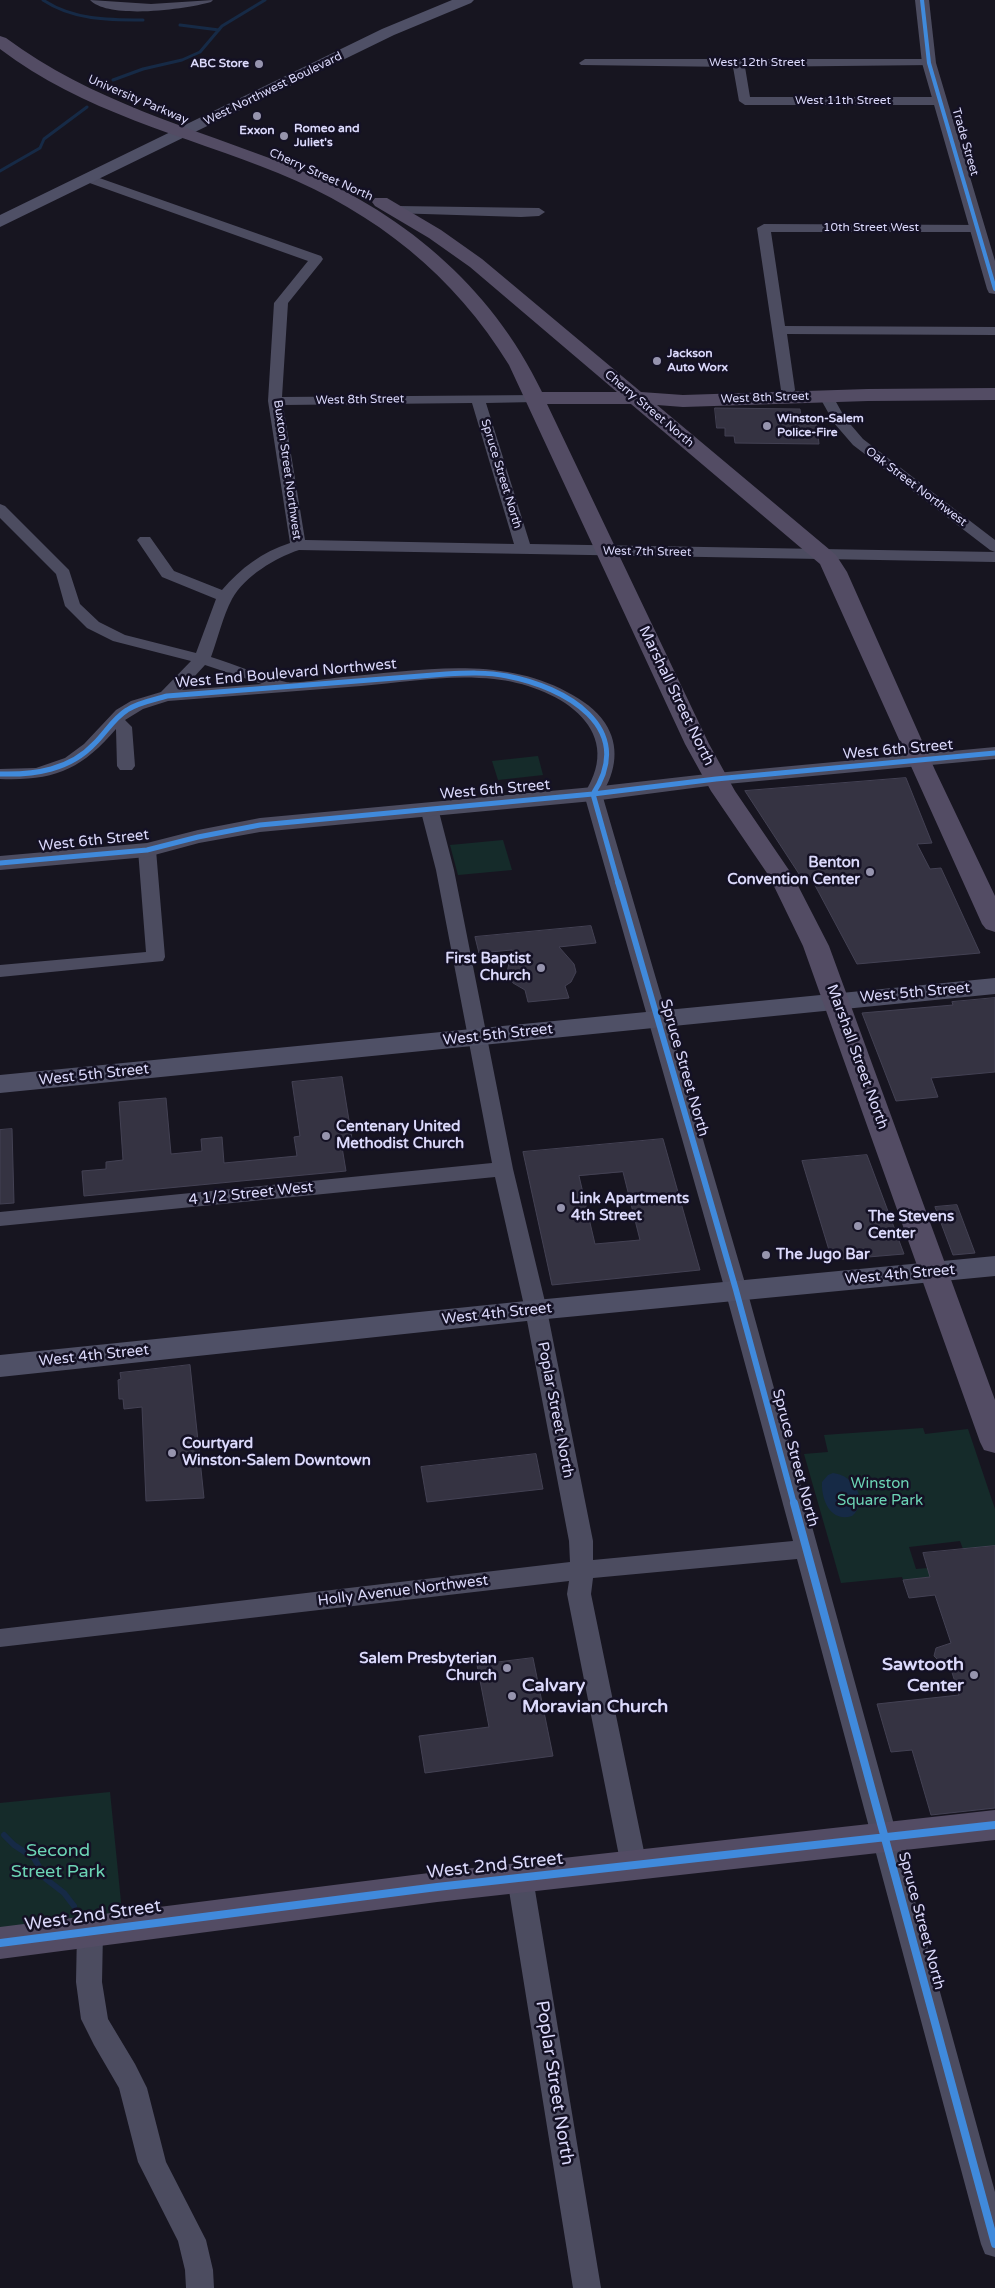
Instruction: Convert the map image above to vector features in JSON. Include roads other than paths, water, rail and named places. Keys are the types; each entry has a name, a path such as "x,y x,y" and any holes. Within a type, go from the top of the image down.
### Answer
{"main road":[{"name":"West Northwest Boulevard","path":"0,222 388,32 466,0"},
{"name":"University Parkway","path":"0,25 50,60 98,85 193,129"},
{"name":"University Parkway","path":"0,41 36,67 102,101 193,129"},
{"path":"0,47 3,51 3,61 36,67"},
{"name":"Cherry Street North","path":"193,129 316,171 397,210 435,234 476,264 822,554 836,572 919,760 995,924"},
{"name":"Marshall Street North","path":"193,129 316,184 372,216 420,248 460,284 488,316 511,350 697,744 716,779 767,854 796,904 816,946 995,1442"},
{"name":"West 8th Street","path":"535,398 788,390 995,387"},
{"name":"West 8th Street","path":"633,395 682,401 826,396 995,394"},
{"path":"664,422 667,412 682,401"},
{"name":"West 5th Street","path":"0,1084 995,986"},
{"name":"West 4th Street","path":"0,1366 536,1310 995,1266"},
{"name":"West 2nd Street","path":"0,1943 520,1878 995,1825"}],"street":[{"path":"96,0 117,5 147,7 182,5 207,0"},
{"name":"Trade Street","path":"922,0 929,63 995,289"},
{"name":"West 12th Street","path":"585,63 929,63"},
{"name":"West 11th Street","path":"738,63 745,101 941,101"},
{"name":"Buxton Street Northwest","path":"88,178 316,259 281,303 275,401 298,545 277,552 244,574 226,596 202,658 167,696"},
{"path":"397,210 505,215 539,212"},
{"name":"10th Street West","path":"779,330 764,228 978,228"},
{"path":"788,390 779,330 995,331"},
{"name":"Oak Street Northwest","path":"826,396 842,424 858,442 995,547"},
{"name":"West 8th Street","path":"275,401 535,398"},
{"name":"Spruce Street North","path":"478,399 524,550"},
{"path":"0,509 63,573 73,606 93,625 125,640 202,658 288,687"},
{"path":"146,540 168,574 226,596"},
{"name":"West 7th Street","path":"298,545 995,557"},
{"name":"West End Boulevard Northwest","path":"0,774 26,774 63,765 89,749 114,720 138,704 167,696 420,676 494,674 528,682 565,698 584,710 594,720 606,741 606,762 598,788 593,794"},
{"path":"114,720 124,727 126,766"},
{"name":"West 6th Street","path":"0,863 147,850 198,836 260,826 429,808 593,794 716,779 995,754"},
{"name":"Spruce Street North","path":"593,794 656,1018 736,1290 995,2244"},
{"name":"Poplar Street North","path":"429,808 445,870 476,1038 503,1169 536,1310 581,1541 582,1570 578,1594 634,1866"},
{"path":"0,971 156,957 147,850"},
{"name":"4 1/2 Street West","path":"0,1219 503,1169"},
{"name":"Holly Avenue Northwest","path":"0,1638 582,1570 806,1549"},
{"name":"Poplar Street North","path":"520,1878 587,2288"},
{"path":"90,1932 92,2013 98,2029 128,2074 147,2146 156,2172 193,2242 200,2288"}],"water":[{"path":"833,1473 847,1478 857,1489 859,1503 857,1510 852,1516 838,1516 828,1508 825,1502 822,1482 828,1475"}],"waterway":[{"path":"43,0 66,12 91,18 143,20"},
{"path":"219,30 222,26 265,0"},
{"path":"180,25 219,30"},
{"path":"113,80 143,69 182,60 200,52 219,30"},
{"path":"0,171 40,148 44,139 87,107"},
{"path":"4,1835 14,1845 34,1858 46,1879 64,1893 74,1906"}],"place":[{"name":"ABC Store","path":"259,64"},
{"name":"Exxon","path":"257,116"},
{"name":"Romeo and Juliet's","path":"284,136"},
{"name":"Jackson Auto Worx","path":"657,361"},
{"name":"Winston-Salem Police-Fire","path":"767,426"},
{"name":"Benton Convention Center","path":"870,872"},
{"name":"First Baptist Church","path":"541,968"},
{"name":"Centenary United Methodist Church","path":"326,1136"},
{"name":"Link Apartments 4th Street","path":"561,1208"},
{"name":"The Stevens Center","path":"858,1226"},
{"name":"The Jugo Bar","path":"766,1255"},
{"name":"Courtyard Winston-Salem Downtown","path":"172,1453"},
{"name":"Salem Presbyterian Church","path":"507,1668"},
{"name":"Sawtooth Center","path":"974,1675"},
{"name":"Calvary Moravian Church","path":"512,1696"}],"park label":[{"name":"Winston Square Park","path":"880,1492"},
{"name":"Second Street Park","path":"58,1861"}]}
